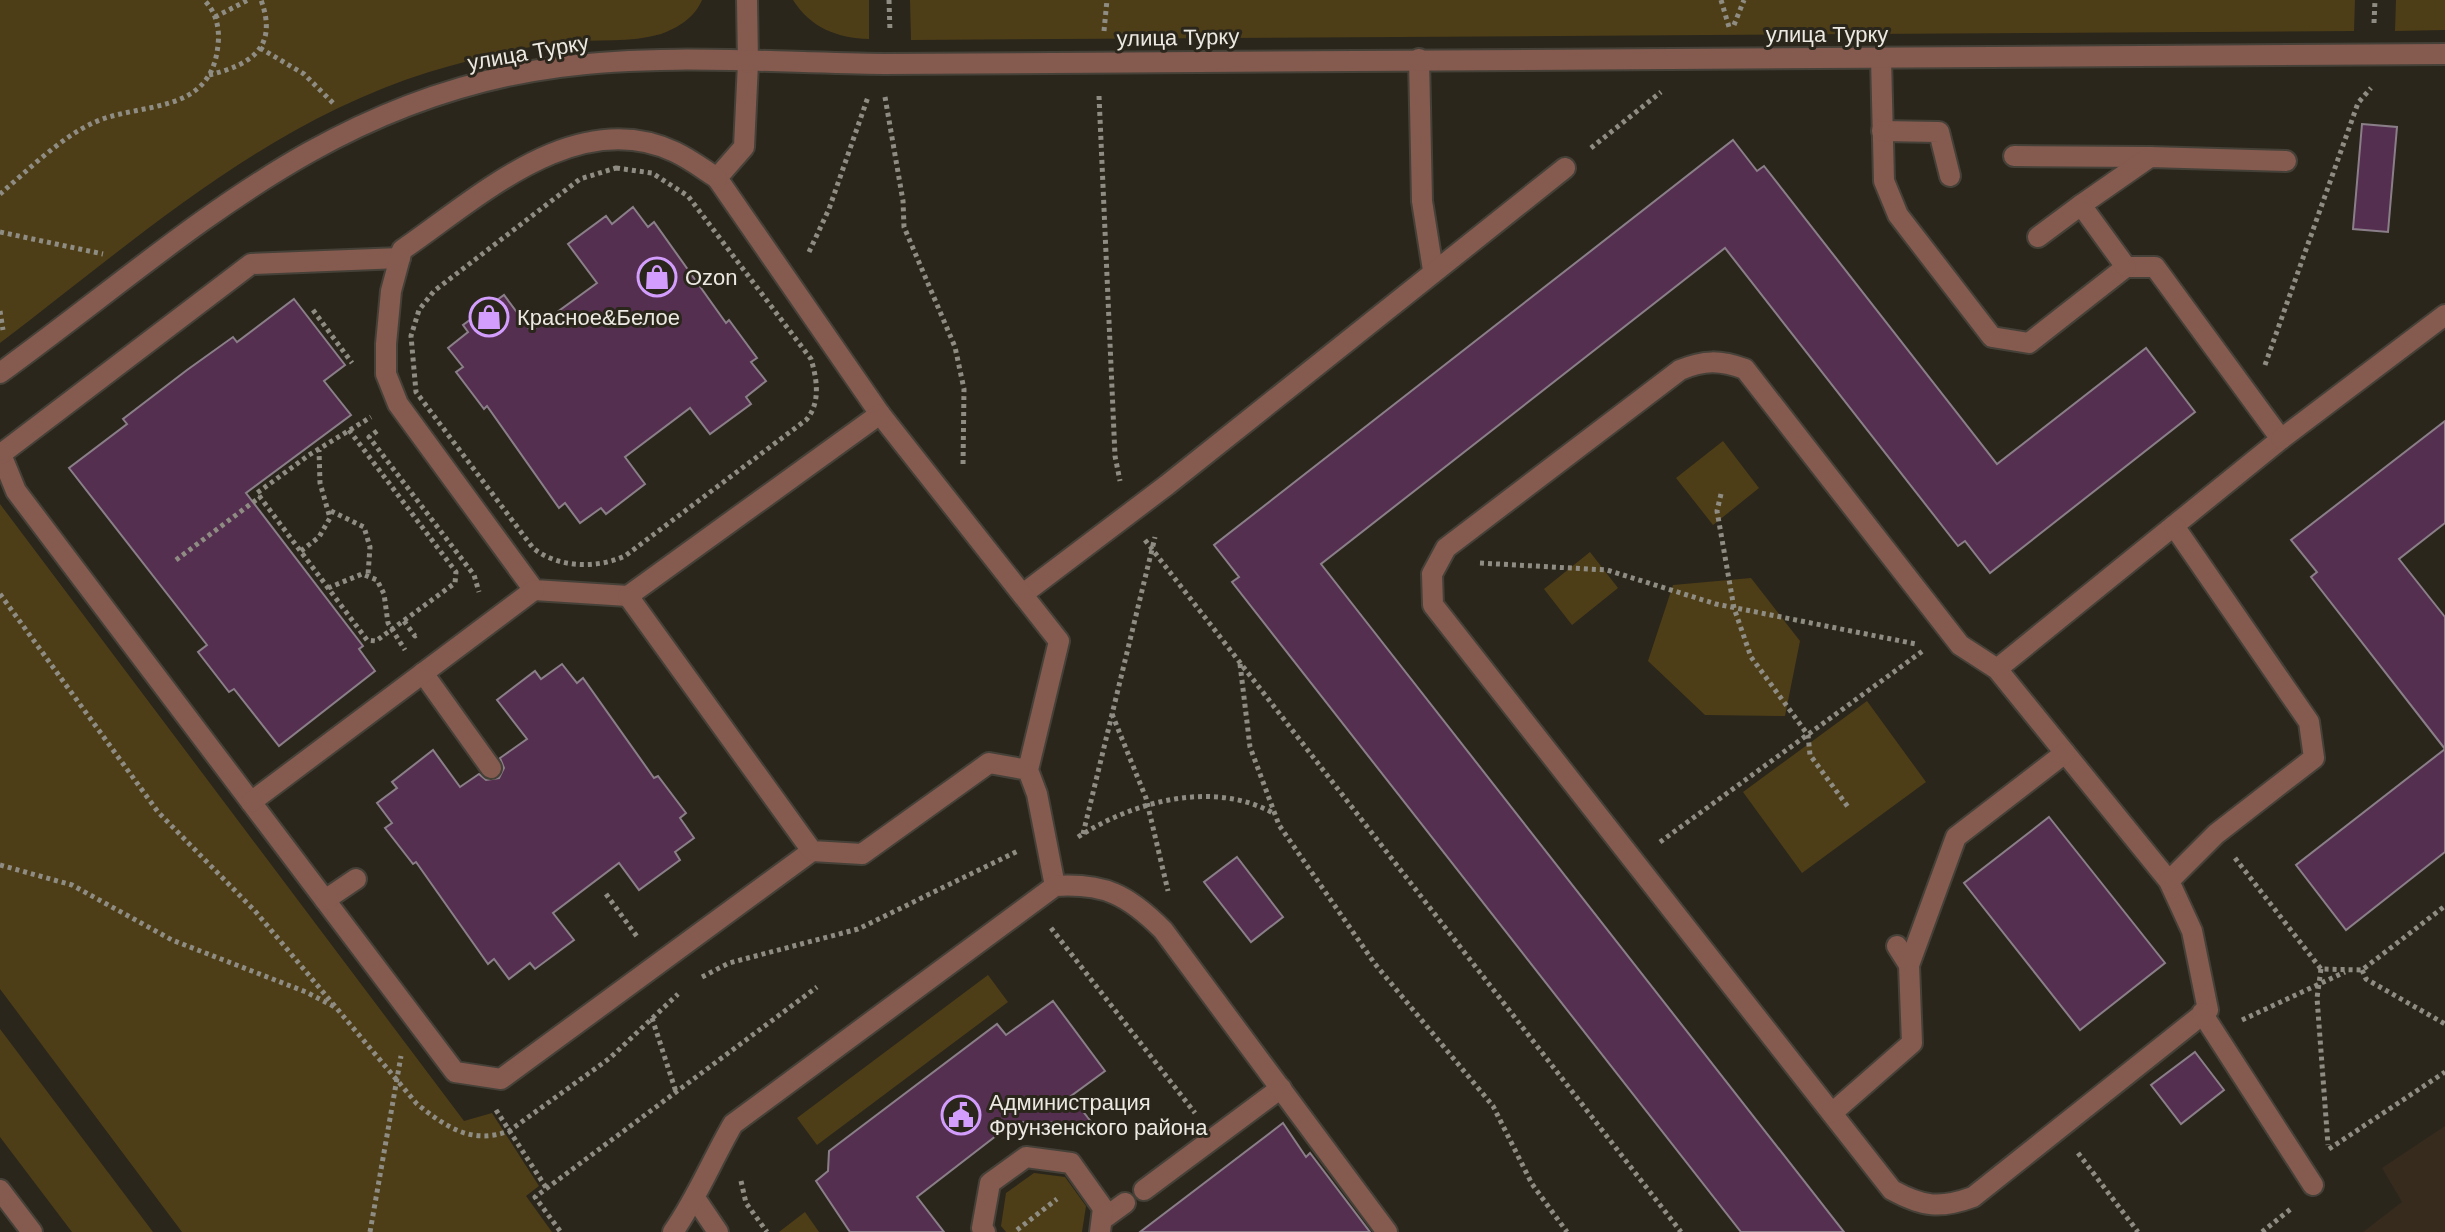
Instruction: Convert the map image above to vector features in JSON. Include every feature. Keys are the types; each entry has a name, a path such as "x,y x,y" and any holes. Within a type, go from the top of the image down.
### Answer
{"street":[{"path":"717,178 744,147 747,0"},
{"name":"улица Турку","path":"0,373 243,190 353,128 427,98 500,77 545,69 629,62 2445,54"},
{"path":"1881,58 1884,181 1898,215 1992,337 2029,343 2126,267 2155,267 2281,439"},
{"path":"1419,59 1422,201 1433,270"},
{"path":"1882,131 1939,132 1950,176"},
{"path":"534,590 398,404 386,374 391,291 402,250 525,166 581,142 627,140 674,151 717,178 880,414 1059,641 1028,770 1037,794 1047,846 1063,886"},
{"path":"2014,156 2286,161"},
{"path":"2038,237 2150,157"},
{"path":"1023,594 1167,485 1433,270 1565,168"},
{"path":"2081,205 2126,267"},
{"path":"400,258 251,264 0,453 16,491 455,1072 501,1079 812,851 862,854 989,763 1028,770"},
{"path":"1997,669 2281,439 2445,315"},
{"path":"1702,360 1724,361 1745,369 1960,645 1997,669 2169,881 2192,931 2208,1010 1973,1197 1945,1207 1918,1205 1892,1190 1433,605 1432,574 1446,548 1680,370 1702,360"},
{"path":"251,802 534,590 628,596 880,414"},
{"path":"2169,881 2216,834 2314,758 2309,722 2174,526"},
{"path":"628,596 812,851"},
{"path":"423,673 491,768"},
{"path":"1832,1113 1912,1043 1909,965 1956,837 2065,753"},
{"path":"325,900 356,879"},
{"path":"673,1232 695,1198 711,1161 733,1124 1032,903 1063,886 1095,885 1137,904 1163,930 1387,1232"},
{"path":"1897,946 1909,965"},
{"path":"2202,1013 2313,1185"},
{"path":"1144,1190 1281,1088"},
{"path":"985,1232 982,1228 990,1183 1026,1157 1071,1163 1103,1208 1102,1226"},
{"path":"0,1190 32,1232"},
{"path":"695,1198 718,1232"},
{"path":"1102,1226 1125,1203"}],"path":[{"path":"204,0 215,17 218,50 209,75"},
{"path":"215,17 248,0"},
{"path":"0,194 94,123 175,104 209,75 240,67 253,60 260,48 264,26 261,0"},
{"path":"889,0 890,32"},
{"path":"1103,40 1107,0"},
{"path":"1730,33 1744,0"},
{"path":"2374,31 2375,0"},
{"path":"260,48 304,74 331,99 353,128"},
{"path":"2253,400 2358,103 2371,90 2372,75"},
{"path":"1589,149 1662,92"},
{"path":"1099,95 1115,456 1127,516 1681,1232"},
{"path":"776,310 829,209 868,96"},
{"path":"884,96 903,201 904,227 955,347 964,389 965,519"},
{"path":"603,170 652,173 676,185 704,214 776,310 811,359 816,384 813,412 639,548 614,561 599,564 557,561 533,548 416,392 414,384 411,336 426,299 580,179 603,170"},
{"path":"0,232 143,264"},
{"path":"313,310 356,368"},
{"path":"349,430 456,572 455,583 376,641 367,640 257,493 319,449 349,430 370,417"},
{"path":"384,425 369,437 474,575 479,587 475,604"},
{"path":"301,551 323,532 331,511 320,483 319,449"},
{"path":"1063,886 1083,833 1167,485"},
{"path":"1721,494 1717,511 1734,608 1751,657 1808,735 1810,755 1848,807"},
{"path":"176,560 260,497"},
{"path":"331,511 358,523 367,533 368,575"},
{"path":"1439,562 1607,570 1734,608 1930,647 1634,861"},
{"path":"328,588 349,577 368,575 382,587 391,630 406,650"},
{"path":"0,594 158,812 255,911 417,1104 447,1128 469,1136 495,1136 509,1131 610,1058 652,1017 704,975 729,963 858,929 992,861 1019,851 1047,846 1148,805 1167,800 1226,797 1250,799 1273,813"},
{"path":"1240,663 1250,747 1273,813 1375,964 1493,1106 1532,1184 1567,1232"},
{"path":"1112,713 1148,805 1163,861"},
{"path":"2216,834 2321,969 2317,998 2328,1150 2313,1185 2286,1214 2262,1232"},
{"path":"0,865 72,885 172,940 306,992 336,1007"},
{"path":"606,894 643,945 643,975 652,1017 676,1092"},
{"path":"1032,903 1216,1139"},
{"path":"2321,969 2362,970 2445,906"},
{"path":"2216,1032 2347,970"},
{"path":"2362,970 2366,979 2445,1024"},
{"path":"559,1232 535,1197 817,987"},
{"path":"370,1232 404,1049"},
{"path":"2328,1150 2445,1072"},
{"path":"486,1077 495,1110 547,1189"},
{"path":"2059,1128 2138,1232"},
{"path":"1014,1232 1083,1179"}],"shaded area":[{"path":"0,0 702,0 685,21 661,34 513,50 429,72 368,94 256,153 203,188 0,343"},
{"path":"793,0 869,0 869,39 826,30 808,18"},
{"path":"910,0 2355,0 2354,31 911,40"},
{"path":"2396,0 2445,0 2445,30 2395,31"},
{"path":"1723,441 1759,488 1713,525 1676,478"},
{"path":"0,504 464,1121 492,1113 539,1186 526,1196 552,1232 182,1232 0,989"},
{"path":"1590,552 1618,588 1572,625 1544,589"},
{"path":"1751,578 1800,641 1785,716 1705,715 1648,661 1673,585"},
{"path":"1867,701 1926,782 1802,873 1743,792"},
{"path":"988,975 1008,1002 817,1145 797,1118"},
{"path":"0,1029 153,1232 72,1232 0,1137"},
{"path":"2445,1126 2445,1232 2363,1232 2402,1202 2382,1168"},
{"path":"1034,1173 1065,1177 1086,1206 1082,1232 1006,1232 1001,1226 1006,1193"},
{"path":"805,1212 819,1232 779,1232"}],"building":[{"path":"2362,124 2397,127 2388,232 2353,229"},
{"path":"1733,140 1757,171 1764,166 1997,464 2146,348 2195,412 1990,573 1965,541 1958,546 1725,248 1321,564 1844,1232 1741,1232 1232,582 1239,577 1214,545"},
{"path":"633,207 648,227 654,222 726,323 729,320 757,358 751,362 766,381 746,397 751,404 710,434 690,408 625,457 645,484 606,514 601,508 580,523 565,503 559,508 487,406 484,409 456,372 463,367 448,348 468,332 463,325 504,295 531,331 597,283 568,244 606,216 612,224"},
{"path":"294,299 345,365 324,381 351,415 246,493 363,646 359,649 375,671 279,746 234,689 229,692 198,652 207,645 69,468 127,424 123,419 187,370 233,337 237,342"},
{"path":"2445,421 2445,523 2399,559 2445,617 2445,749 2311,577 2317,572 2291,540"},
{"path":"562,664 577,683 583,678 654,778 658,776 686,813 680,818 694,838 675,852 680,860 639,890 619,863 553,913 574,940 535,969 530,963 509,979 494,959 488,964 416,862 413,864 385,828 392,823 377,803 397,788 392,782 433,750 460,787 479,774 486,780 499,778 504,768 500,758 527,739 497,700 535,671 541,679"},
{"path":"2445,749 2445,852 2346,930 2296,865"},
{"path":"2049,817 2165,963 2080,1030 1964,883"},
{"path":"1237,857 1283,917 1251,942 1204,882"},
{"name":"Администрация Фрунзенского района","path":"1053,1001 1105,1071 1071,1096 1092,1123 1014,1122 917,1197 944,1232 850,1232 816,1181 828,1171 829,1151 997,1024 1006,1035"},
{"path":"2195,1052 2224,1090 2181,1124 2151,1085"},
{"path":"1283,1123 1306,1157 1310,1153 1370,1232 1140,1232"}],"place":[{"name":"Ozon","path":"657,277"},
{"name":"Красное&Белое","path":"489,317"},
{"name":"Администрация Фрунзенского района","path":"961,1115"}]}
